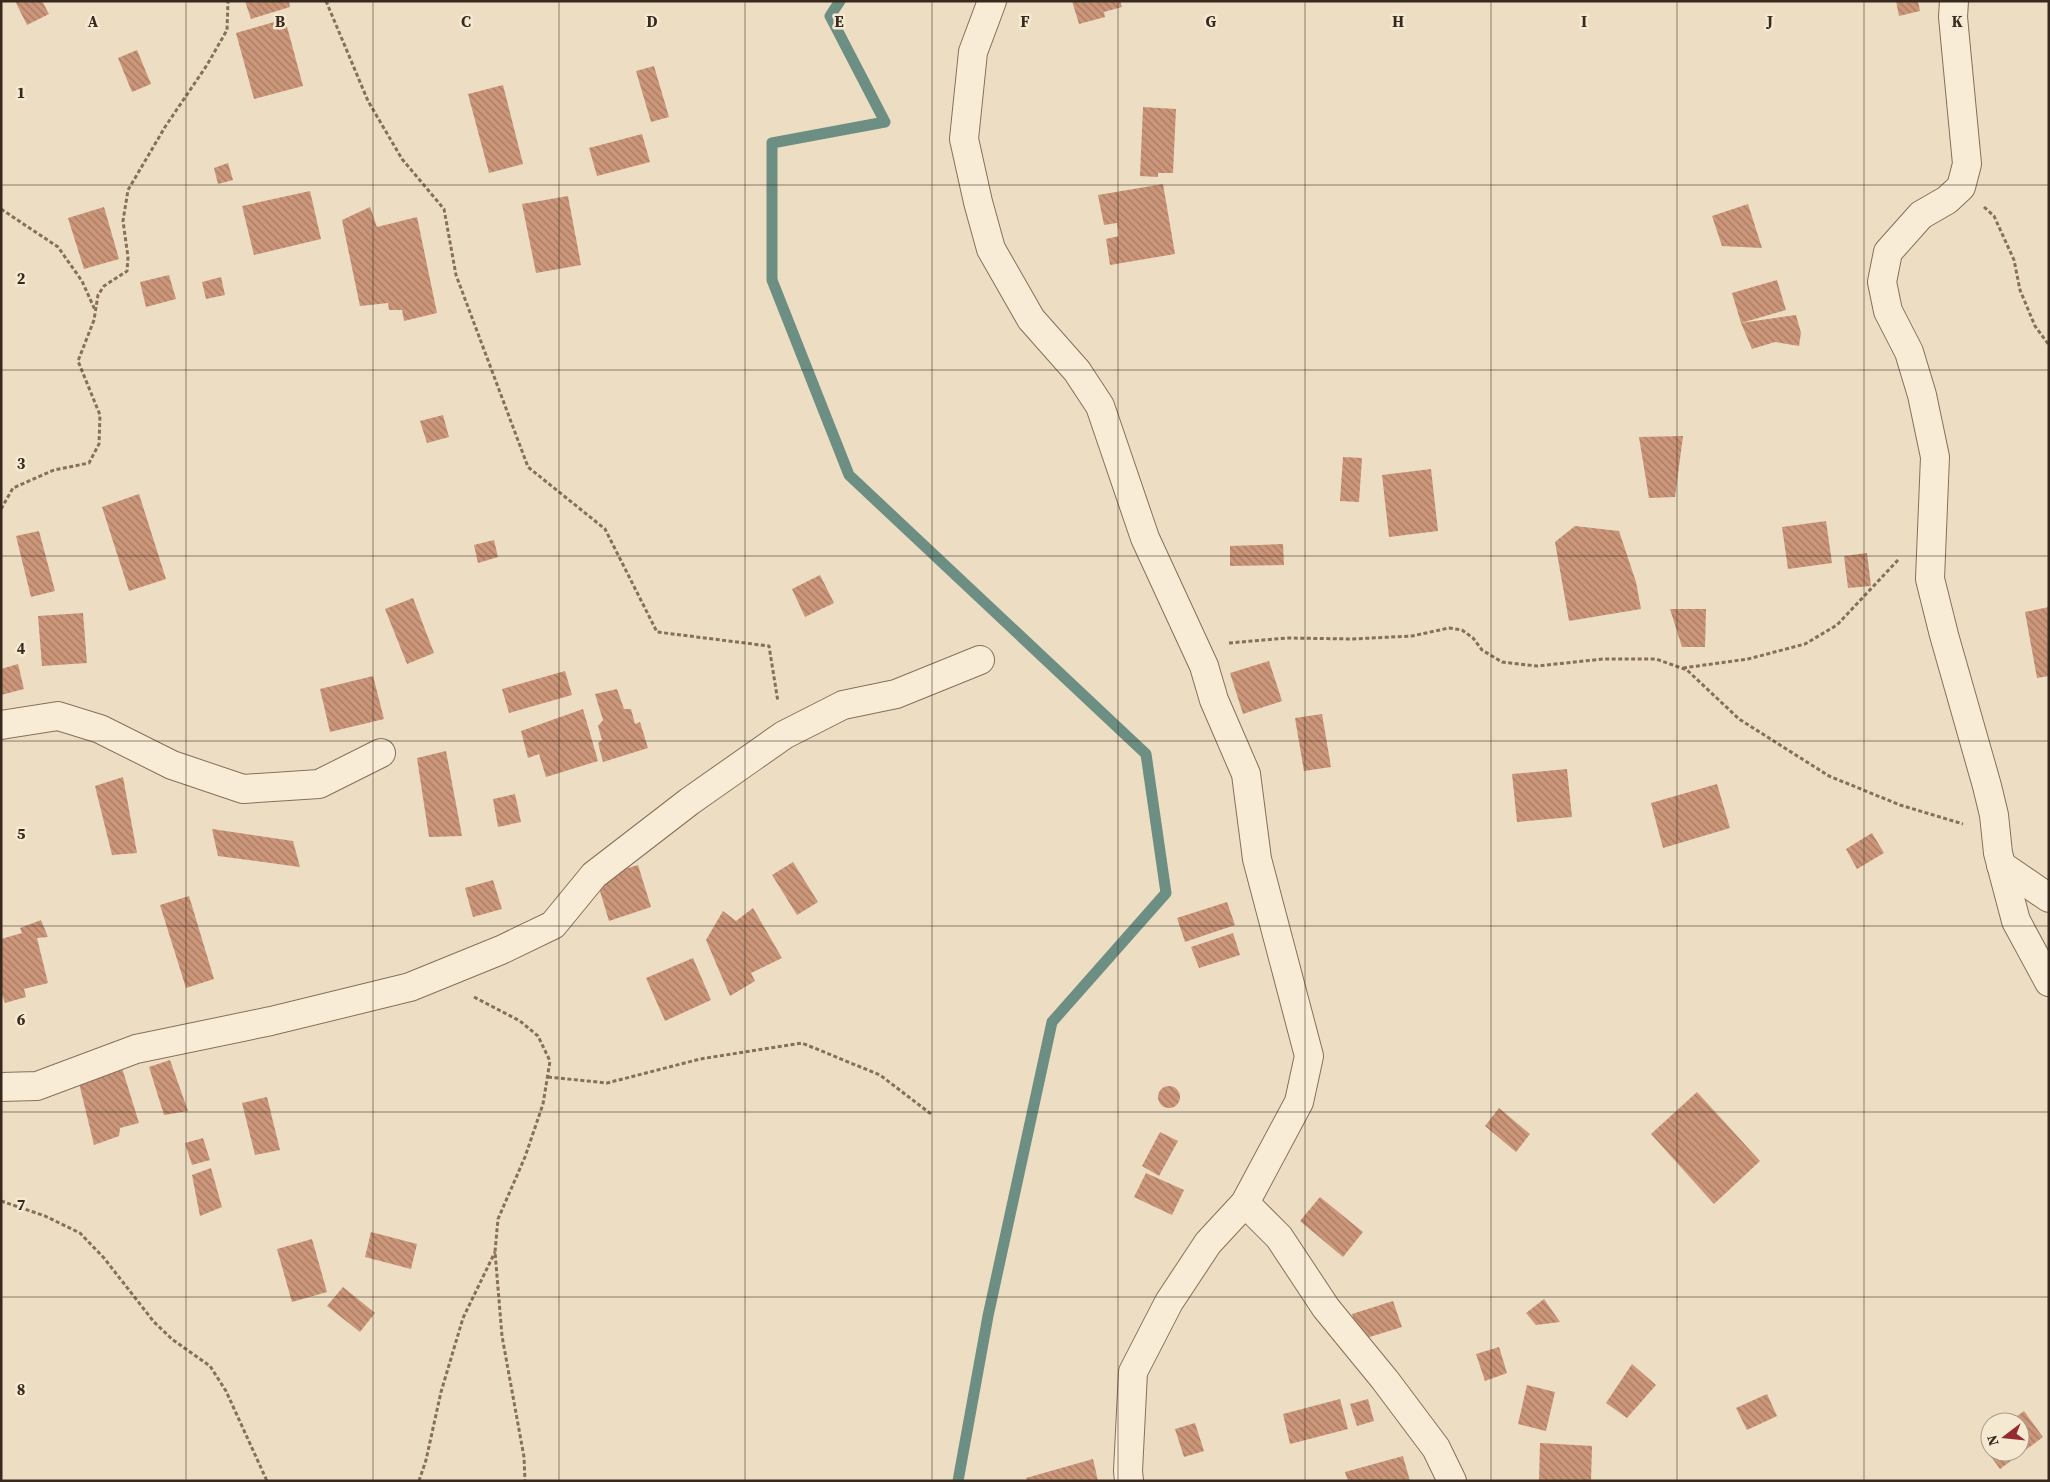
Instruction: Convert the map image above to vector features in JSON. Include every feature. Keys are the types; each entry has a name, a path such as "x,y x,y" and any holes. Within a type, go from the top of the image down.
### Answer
{"street":[{"path":"992,1 973,52 964,139 978,202 992,249 1031,319 1077,371 1100,406 1144,538 1204,666 1214,700 1246,774 1257,859 1309,1056 1299,1102 1245,1203 1208,1243 1174,1294 1133,1372 1129,1481"},
{"path":"1954,1 1956,56 1967,164 1961,187 1947,200 1920,215 1888,252 1882,282 1888,311 1909,352 1922,395 1935,457 1930,579 1987,786 1994,815 2000,859 2016,921 2049,982"},
{"path":"1,1086 37,1086 136,1049 271,1021 410,988 501,950 553,925 594,874 698,796 784,735 843,705 896,694 980,660"},
{"path":"1,725 58,716 100,729 172,765 243,789 319,784 381,753"},
{"path":"2000,859 2049,898"},
{"path":"1245,1203 1279,1238 1326,1308 1430,1440 1452,1481"}],"path":[{"path":"1,509 12,488 54,470 89,464 99,444 100,414 78,361 95,311 98,295 104,286 127,272 128,257 123,221 128,190 165,127 228,30 228,1"},
{"path":"326,1 368,102 402,159 444,209 456,275 528,467 605,529 657,632 769,646 784,735"},
{"path":"1961,187 1994,216 2014,260 2020,290 2034,326 2049,345"},
{"path":"1,209 58,247 82,281 95,311"},
{"path":"1682,668 1748,659 1805,644 1837,626 1899,558"},
{"path":"1196,646 1287,638 1352,639 1412,636 1449,628 1462,630 1473,638 1482,650 1502,662 1538,666 1603,659 1656,659 1686,670 1739,719 1829,776 1900,805 1964,824 2000,859"},
{"path":"467,996 477,997 520,1021 538,1036 550,1062 543,1104 525,1156 498,1219 495,1252 502,1336 524,1457 525,1481"},
{"path":"548,1077 607,1083 700,1059 802,1043 880,1075 931,1114"},
{"path":"1,1201 45,1216 80,1233 104,1258 154,1322 173,1340 210,1366 226,1391 268,1481"},
{"path":"419,1481 426,1460 440,1392 463,1318 495,1252"}],"building":[{"path":"15,1 42,1 49,14 27,25"},
{"path":"245,1 289,1 290,7 251,19"},
{"path":"1072,1 1120,1 1122,7 1104,12 1105,17 1079,24"},
{"path":"1896,1 1918,1 1920,11 1899,16"},
{"path":"285,19 303,86 254,99 236,33"},
{"path":"137,50 151,84 132,92 118,58"},
{"path":"654,66 669,117 651,122 636,71"},
{"path":"503,85 523,164 489,173 468,94"},
{"path":"1143,107 1176,109 1173,173 1158,173 1158,177 1140,176"},
{"path":"642,134 650,162 597,176 589,148"},
{"path":"228,163 233,180 218,184 214,168"},
{"path":"1163,184 1175,254 1110,265 1106,239 1119,236 1117,223 1104,225 1098,195"},
{"path":"310,191 321,239 254,255 242,206"},
{"path":"568,196 581,265 536,273 522,204"},
{"path":"1748,204 1762,248 1722,246 1712,216"},
{"path":"104,207 119,259 84,269 68,218"},
{"path":"370,207 377,227 417,217 437,313 404,321 402,310 389,310 388,303 360,306 342,220"},
{"path":"169,275 176,299 146,307 140,282"},
{"path":"221,277 225,295 206,299 202,282"},
{"path":"1777,280 1786,310 1741,323 1732,293"},
{"path":"1796,315 1801,333 1799,346 1775,342 1752,349 1741,323"},
{"path":"443,415 449,437 427,443 420,421"},
{"path":"1683,436 1675,497 1649,498 1639,437"},
{"path":"1343,457 1362,458 1359,502 1340,501"},
{"path":"1431,469 1438,531 1389,537 1382,475"},
{"path":"139,494 166,579 129,591 102,507"},
{"path":"1826,521 1832,563 1788,569 1782,527"},
{"path":"1575,526 1619,531 1636,582 1641,609 1569,621 1555,542"},
{"path":"39,531 55,591 31,597 16,536"},
{"path":"494,540 498,557 478,563 474,545"},
{"path":"1283,544 1284,565 1230,566 1230,546"},
{"path":"1867,553 1871,586 1848,588 1844,556"},
{"path":"820,575 834,603 805,617 792,589"},
{"path":"413,598 434,653 407,664 385,609"},
{"path":"2049,607 2049,676 2037,678 2025,612"},
{"path":"1670,609 1706,609 1705,647 1682,647"},
{"path":"83,613 87,663 42,666 38,616"},
{"path":"1269,661 1282,701 1243,714 1230,673"},
{"path":"18,664 24,689 1,695 1,669"},
{"path":"565,671 572,695 509,713 502,689"},
{"path":"373,676 384,719 330,732 320,689"},
{"path":"617,689 624,709 631,709 635,724 640,722 648,748 603,762 598,743 602,740 598,726 603,720 595,694"},
{"path":"583,709 598,761 546,777 539,754 528,758 521,731"},
{"path":"1322,714 1331,767 1304,771 1295,718"},
{"path":"446,751 462,836 429,837 417,758"},
{"path":"1567,769 1572,817 1517,822 1512,774"},
{"path":"123,777 137,853 112,855 95,786"},
{"path":"1717,784 1730,828 1663,848 1651,803"},
{"path":"515,794 521,822 498,827 493,799"},
{"path":"212,829 293,841 300,867 218,856"},
{"path":"1872,833 1884,853 1857,869 1846,849"},
{"path":"793,862 818,902 797,915 772,875"},
{"path":"638,865 651,907 609,921 596,878"},
{"path":"493,880 502,909 473,917 465,888"},
{"path":"189,896 214,979 186,988 160,905"},
{"path":"1227,902 1235,925 1185,942 1177,918"},
{"path":"753,908 782,958 751,973 755,981 730,996 706,940 723,911 736,921"},
{"path":"41,920 48,937 37,938 48,983 24,989 26,997 5,1003 1,992 1,939 22,933 20,928"},
{"path":"1233,933 1240,955 1199,968 1191,947"},
{"path":"693,958 711,1000 665,1021 646,978"},
{"path":"170,1060 188,1111 164,1115 149,1067"},
{"path":"122,1068 139,1123 120,1128 119,1136 94,1145 79,1083"},
{"path":"1165,1086 1173,1086 1180,1093 1180,1101 1173,1108 1165,1108 1158,1101 1158,1093"},
{"path":"1697,1092 1760,1161 1714,1204 1651,1134"},
{"path":"267,1097 280,1150 255,1155 242,1103"},
{"path":"1499,1108 1530,1134 1516,1152 1485,1126"},
{"path":"1160,1132 1178,1141 1159,1176 1142,1166"},
{"path":"203,1138 210,1160 192,1165 185,1143"},
{"path":"211,1168 222,1207 200,1216 192,1175"},
{"path":"1146,1173 1184,1190 1172,1215 1134,1197"},
{"path":"1320,1197 1363,1232 1343,1257 1300,1221"},
{"path":"371,1232 417,1244 411,1269 365,1257"},
{"path":"312,1239 327,1292 292,1302 277,1249"},
{"path":"343,1287 375,1313 360,1332 327,1306"},
{"path":"1544,1299 1560,1322 1536,1325 1526,1313"},
{"path":"1393,1301 1402,1327 1360,1340 1352,1314"},
{"path":"1499,1347 1507,1373 1485,1381 1476,1354"},
{"path":"1632,1364 1656,1385 1627,1418 1606,1403"},
{"path":"1527,1385 1555,1392 1546,1431 1518,1424"},
{"path":"1767,1394 1777,1416 1747,1430 1736,1408"},
{"path":"1340,1399 1348,1429 1290,1444 1283,1414"},
{"path":"1368,1399 1374,1421 1357,1426 1350,1404"},
{"path":"2030,1419 2043,1437 2030,1447"},
{"path":"1195,1423 1204,1451 1184,1457 1175,1429"},
{"path":"1540,1443 1592,1446 1591,1481 1539,1481"},
{"path":"1403,1456 1410,1481 1348,1481 1345,1472"},
{"path":"1093,1459 1098,1481 1027,1481 1026,1478"},
{"path":"1995,1462 2009,1462 2000,1469"}],"waterway":[{"path":"840,1 830,16 885,122 772,143 772,280 849,475 1146,754 1166,893 1052,1022 988,1316 958,1481"}]}
